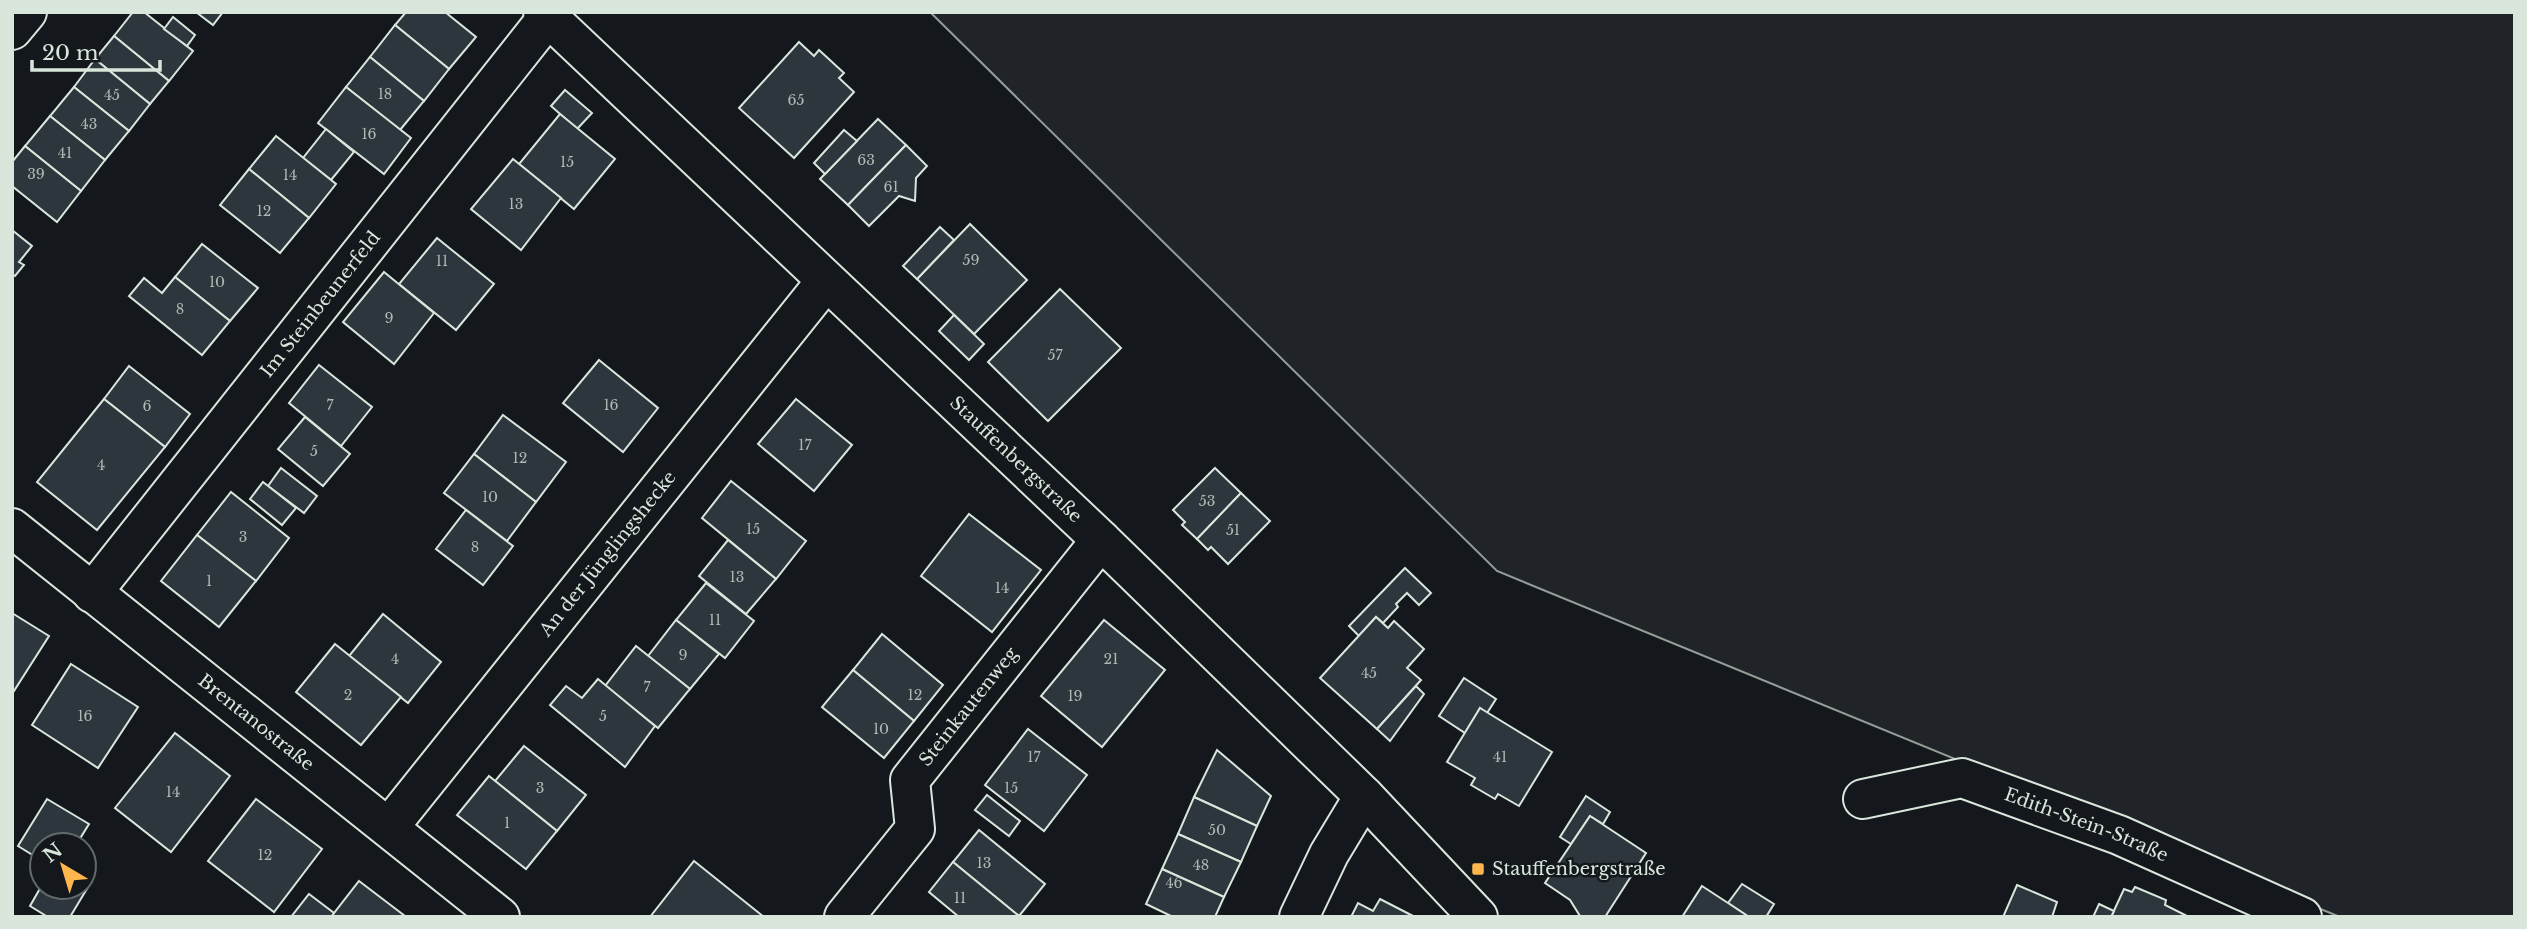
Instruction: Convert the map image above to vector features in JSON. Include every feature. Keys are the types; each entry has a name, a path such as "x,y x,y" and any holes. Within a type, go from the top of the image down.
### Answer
{"street":[{"path":"12,30 27,12"},
{"name":"Stauffenbergstraße","path":"545,15 1101,540 1363,796 1478,917"},
{"name":"Im Steinbeunerfeld","path":"92,593 545,15"},
{"name":"An der Jünglingshecke","path":"389,827 826,281"},
{"name":"Brentanostraße","path":"12,528 500,917"},
{"name":"Steinkautenweg","path":"844,917 915,829 909,780 1101,540"},
{"name":"Edith-Stein-Straße","path":"1863,799 1962,778 2119,835 2302,917"},
{"path":"1299,917 1329,854 1363,796"}],"shaded area":[{"path":"930,12 2515,12 2515,917 2340,917 1497,571"}],"building":[{"path":"133,12 144,12 193,51 169,81 114,36"},
{"path":"196,12 223,12 213,25"},
{"path":"406,12 445,12 476,37 449,69 395,25"},
{"path":"173,17 195,35 187,46 164,29"},
{"path":"395,25 449,69 424,101 370,57"},
{"path":"114,36 169,81 150,104 95,59"},
{"path":"799,42 814,56 819,50 844,73 839,78 854,92 794,158 739,108"},
{"path":"370,57 424,101 400,130 346,87"},
{"path":"95,59 150,104 129,131 74,87"},
{"path":"74,87 129,131 105,160 50,116"},
{"path":"346,87 411,138 384,174 318,123"},
{"path":"565,90 592,113 577,129 551,106"},
{"path":"560,114 615,159 574,209 519,164"},
{"path":"50,116 105,160 81,191 25,146"},
{"path":"878,119 906,145 848,205 820,179"},
{"path":"326,129 354,152 331,180 303,158"},
{"path":"844,130 857,141 825,174 814,163"},
{"path":"276,136 336,184 309,218 249,169"},
{"path":"906,145 927,166 916,178 915,201 899,196 869,226 848,205"},
{"path":"25,146 81,191 57,222 12,186 12,162"},
{"path":"513,159 561,198 521,250 471,209"},
{"path":"249,169 309,218 280,253 220,205"},
{"path":"970,224 1027,280 974,334 917,279"},
{"path":"940,227 954,240 917,279 903,266"},
{"path":"12,230 32,246 19,262 24,265 15,276 12,274"},
{"path":"437,238 494,284 456,330 399,284"},
{"path":"202,244 258,288 230,321 175,277"},
{"path":"384,272 434,313 394,364 343,322"},
{"path":"175,277 230,321 202,355 129,296 144,278 162,293"},
{"path":"1060,289 1121,348 1048,421 988,362"},
{"path":"954,315 984,344 969,360 939,331"},
{"path":"599,360 658,408 623,452 563,403"},
{"path":"319,365 372,407 341,446 289,403"},
{"path":"129,366 190,414 165,447 104,399"},
{"path":"104,399 165,447 97,530 37,482"},
{"path":"796,399 852,445 814,491 758,444"},
{"path":"503,415 566,462 536,502 474,454"},
{"path":"305,417 350,454 323,486 278,449"},
{"path":"474,454 536,502 507,541 444,493"},
{"path":"281,468 317,496 304,513 268,486"},
{"path":"1215,468 1241,493 1197,539 1182,525 1185,522 1173,510"},
{"path":"731,481 806,541 776,579 702,518"},
{"path":"263,482 296,508 282,525 250,499"},
{"path":"231,492 289,538 256,581 197,535"},
{"path":"1241,493 1270,521 1228,564 1211,547 1208,550 1197,539"},
{"path":"466,510 513,546 483,585 436,549"},
{"path":"969,514 1041,570 992,632 921,576"},
{"path":"197,535 256,581 219,627 161,581"},
{"path":"728,540 776,579 746,614 699,576"},
{"path":"1405,568 1431,593 1419,605 1407,593 1383,623 1376,617 1359,636 1349,626"},
{"path":"706,583 754,621 725,658 676,620"},
{"path":"12,613 49,636 12,694"},
{"path":"383,614 441,662 408,703 349,656"},
{"path":"1376,617 1388,628 1394,621 1424,649 1407,668 1421,680 1377,729 1320,678"},
{"path":"676,620 719,654 690,689 648,656"},
{"path":"1104,620 1165,670 1102,747 1041,696"},
{"path":"882,634 943,685 914,721 853,670"},
{"path":"335,644 401,697 361,745 296,692"},
{"path":"636,646 690,689 658,728 605,686"},
{"path":"71,664 138,707 98,768 32,725"},
{"path":"853,670 914,721 884,758 822,707"},
{"path":"1464,678 1496,699 1487,713 1480,708 1465,733 1439,716"},
{"path":"598,679 655,726 625,767 550,705 566,686 582,698"},
{"path":"1416,686 1424,694 1390,741 1377,729"},
{"path":"1480,708 1552,752 1519,806 1498,794 1495,799 1471,785 1475,778 1447,762"},
{"path":"1028,729 1087,775 1044,831 985,785"},
{"path":"175,733 230,776 171,852 115,808"},
{"path":"524,746 586,795 557,831 495,781"},
{"path":"1217,750 1271,796 1257,826 1194,797"},
{"path":"489,776 557,831 526,869 457,815"},
{"path":"987,795 1020,821 1009,836 975,810"},
{"path":"1586,796 1610,812 1603,824 1590,816 1571,844 1560,837"},
{"path":"1194,797 1257,826 1241,862 1178,834"},
{"path":"47,799 89,824 85,831 28,831 28,852 18,846"},
{"path":"256,799 322,849 274,912 208,861"},
{"path":"1590,816 1646,853 1605,917 1580,916 1570,900 1545,883"},
{"path":"979,830 1045,884 1019,916 953,862"},
{"path":"1178,834 1241,862 1224,897 1162,869"},
{"path":"694,861 764,917 650,917"},
{"path":"953,862 1019,917 959,917 929,892"},
{"path":"1162,869 1224,897 1215,917 1173,917 1146,904"},
{"path":"359,881 405,916 331,917"},
{"path":"1742,884 1774,904 1766,917 1749,917 1728,903"},
{"path":"2017,885 2057,902 2052,917 2003,917"},
{"path":"1702,886 1728,903 1749,917 1682,917"},
{"path":"2135,887 2166,900 2165,905 2189,917 2111,917 2124,889 2132,892"},
{"path":"309,894 334,913 331,917 291,917"},
{"path":"1380,899 1415,917 1351,917 1358,903 1373,911"},
{"path":"33,901 80,901 70,917 48,917 30,906"},
{"path":"2099,904 2114,911 2111,917 2093,917"}],"place":[{"name":"Stauffenbergstraße","path":"1478,869"}]}
